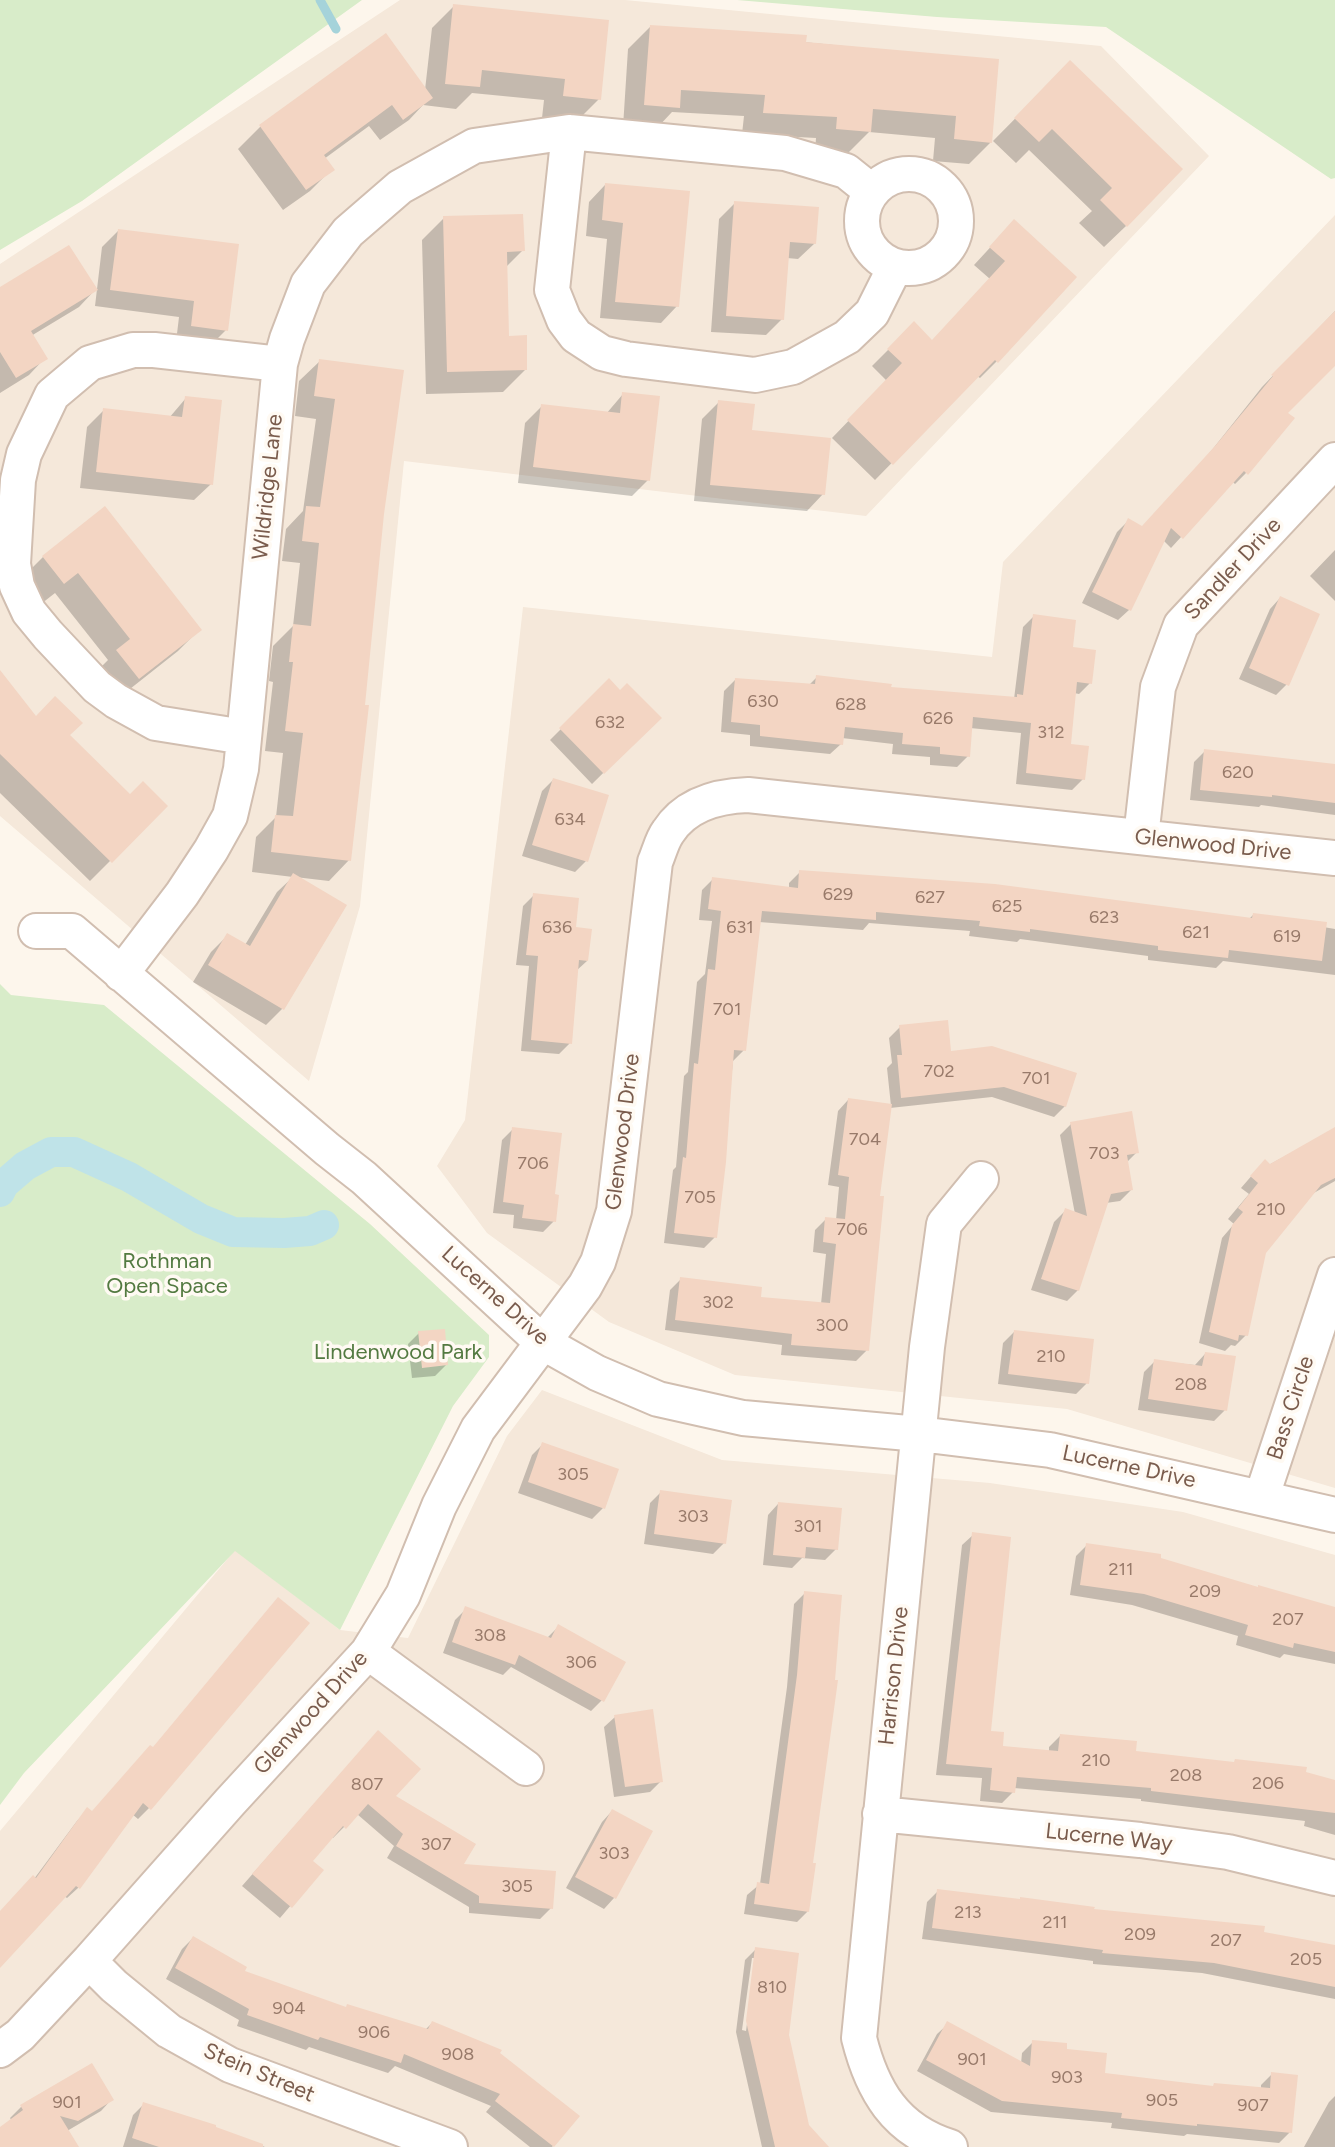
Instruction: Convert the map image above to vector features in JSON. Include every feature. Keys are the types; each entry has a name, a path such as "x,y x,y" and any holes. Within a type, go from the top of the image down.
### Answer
{"street":[{"name":"Wildridge Lane","path":"121,974 182,894 230,816 241,769 280,364 308,284 348,232 400,187 474,146 569,132 785,153 846,171 871,191"},
{"path":"569,132 552,290 564,320 576,336 602,353 626,359 755,375 793,367 847,337 872,313 895,267"},
{"path":"912,173 934,180 951,196 957,218 953,240 939,258 918,268 895,267 875,254 863,235 862,212 871,191 890,177 912,173"},
{"path":"244,737 156,723 134,712 97,687 48,635 29,612 17,586 13,564 18,480 24,454 52,395 90,363 133,350 154,350 280,364"},
{"name":"Sandler Drive","path":"1141,837 1158,687 1181,625 1335,460"},
{"name":"Glenwood Drive","path":"0,2050 20,2035 89,1961 368,1652 403,1595 439,1506 478,1429 585,1286 598,1262 614,1211 655,862 668,832 692,808 725,796 748,795 1335,858"},
{"name":"Lucerne Drive","path":"36,931 72,931 364,1178 542,1342 597,1373 658,1399 743,1418 1050,1450 1335,1515"},
{"name":"Harrison Drive","path":"950,2147 935,2142 906,2124 883,2100 867,2070 859,2038 927,1347 944,1224 981,1179"},
{"name":"Bass Circle","path":"1262,1496 1335,1275"},
{"path":"368,1652 526,1768"},
{"name":"Lucerne Way","path":"880,1814 1228,1852 1335,1878"},
{"name":"Stein Street","path":"89,1961 169,2031 230,2065 450,2147"}],"shaded area":[{"path":"400,0 625,0 1101,46 1209,156 866,516 404,461 360,906 309,1081 0,816 0,264"},
{"path":"1335,215 1335,1488 1067,1409 735,1375 609,1322 487,1233 437,1166 465,1120 523,607 992,657 1003,562"},
{"path":"542,1390 722,1460 990,1483 1183,1512 1335,1555 1335,2147 0,2147 0,1831 235,1550 340,1630 408,1638 507,1436"}],"green space":[{"path":"0,0 362,0 82,201 0,250"},
{"path":"737,0 1335,0 1335,178 1331,179 1106,27"},
{"name":"Rothman Open Space","path":"0,984 11,995 104,1005 370,1224 489,1335 489,1357 453,1406 340,1630 235,1551 24,1773 0,1805"}],"building":[{"path":"453,4 609,20 601,100 563,96 565,79 482,70 480,87 445,84"},
{"path":"650,25 807,35 806,42 999,59 992,143 954,139 956,116 873,109 871,132 836,129 837,117 763,113 765,95 681,90 680,108 644,105"},
{"path":"386,33 433,98 403,120 392,105 324,155 335,170 306,190 259,125"},
{"path":"1070,60 1183,169 1127,227 1100,200 1112,188 1052,129 1039,142 1014,118"},
{"path":"605,183 690,191 679,307 615,302 623,223 602,220"},
{"path":"734,201 819,207 816,244 790,242 784,320 726,316"},
{"path":"523,214 525,251 507,252 509,336 527,335 527,370 447,372 443,216"},
{"path":"1014,219 1077,277 998,363 995,360 893,465 847,420 902,363 887,349 914,321 932,340 1005,261 989,247"},
{"path":"118,229 239,244 228,331 191,326 194,301 110,290"},
{"path":"69,245 98,290 31,331 48,359 16,378 0,352 0,287"},
{"path":"1335,311 1335,366 1288,413 1295,418 1248,475 1244,471 1183,539 1171,528 1131,611 1092,592 1128,518 1142,526 1215,446 1271,375"},
{"path":"319,359 404,370 384,514 365,705 369,705 351,861 271,852 275,815 293,816 303,733 285,731 293,662 289,662 293,624 311,626 319,543 302,541 306,506 320,507 335,399 314,396"},
{"path":"622,392 660,396 650,481 533,467 541,404 620,413"},
{"path":"185,396 222,400 213,485 96,472 103,408 182,417"},
{"path":"718,400 755,404 752,430 831,438 825,495 710,485"},
{"path":"105,506 202,630 139,679 116,650 130,639 78,573 64,584 42,556"},
{"path":"1280,596 1320,614 1289,686 1249,668"},
{"path":"1033,614 1076,620 1073,647 1096,650 1092,684 1077,682 1071,744 1089,746 1085,780 1026,773 1031,723 973,717 970,757 940,754 940,747 902,744 903,733 845,727 843,745 760,736 760,725 731,722 735,678 815,684 816,675 892,684 891,687 1023,695"},
{"path":"0,670 36,716 55,696 83,723 70,735 130,794 143,781 168,806 112,863 0,754"},
{"path":"609,678 620,690 627,683 662,718 604,774 559,728"},
{"path":"1204,749 1335,764 1335,803 1200,790"},
{"path":"553,778 609,795 588,862 532,845"},
{"path":"799,870 995,884 1252,918 1253,913 1327,922 1322,961 1229,950 1228,958 1158,950 1158,946 1030,929 1030,932 979,926 980,921 876,912 876,920 762,911 746,1051 734,1050 717,1238 674,1233 708,969 715,970 721,911 708,909 712,877 798,888"},
{"path":"293,873 347,905 284,1010 208,965 227,933 250,946"},
{"path":"533,893 579,898 576,927 592,929 588,961 579,960 572,1044 531,1040 538,956 526,955"},
{"path":"948,1020 951,1051 992,1046 1077,1073 1066,1107 1004,1087 901,1098 897,1055 902,1055 899,1025"},
{"path":"848,1098 892,1104 880,1196 884,1196 869,1351 791,1345 792,1334 675,1320 680,1277 762,1287 761,1297 830,1303 836,1244 823,1242 825,1217 845,1219 849,1177 838,1175"},
{"path":"1132,1111 1139,1153 1127,1155 1133,1190 1111,1194 1079,1291 1041,1279 1065,1208 1087,1216 1070,1122"},
{"path":"512,1127 562,1133 555,1194 559,1195 556,1222 522,1218 524,1205 503,1202"},
{"path":"1335,1127 1335,1178 1321,1185 1266,1253 1248,1336 1239,1335 1238,1341 1209,1332 1232,1225 1243,1212 1238,1208 1258,1183 1250,1176 1265,1159 1270,1164"},
{"path":"445,1329 448,1365 422,1368 418,1331"},
{"path":"1014,1330 1094,1339 1089,1384 1008,1374"},
{"path":"1205,1352 1236,1356 1227,1411 1148,1399 1154,1359 1202,1366"},
{"path":"542,1442 619,1469 605,1509 528,1482"},
{"path":"660,1490 732,1500 726,1544 654,1534"},
{"path":"778,1502 842,1508 838,1550 806,1547 805,1558 773,1555"},
{"path":"972,1532 1011,1537 991,1731 1004,1732 1003,1746 1058,1751 1060,1734 1137,1741 1136,1751 1307,1767 1306,1772 1335,1780 1335,1813 1151,1791 1151,1788 1017,1777 1015,1793 990,1790 992,1768 946,1764"},
{"path":"1086,1543 1161,1554 1161,1558 1335,1607 1335,1652 1294,1643 1293,1648 1245,1635 1248,1625 1144,1594 1080,1585"},
{"path":"804,1591 842,1595 835,1680 838,1680 809,1912 754,1904 757,1882 769,1884 797,1675"},
{"path":"278,1597 310,1623 151,1810 143,1803 80,1889 76,1886 0,1968 0,1911 33,1875 36,1878 87,1807 92,1811 150,1745 153,1747"},
{"path":"465,1606 551,1638 558,1624 626,1662 604,1702 519,1655 515,1665 452,1642"},
{"path":"653,1709 663,1782 625,1787 614,1715"},
{"path":"378,1730 421,1769 396,1796 476,1844 464,1864 556,1871 553,1909 479,1903 479,1896 396,1846 403,1834 368,1804 346,1829 343,1826 313,1861 324,1870 292,1908 252,1874"},
{"path":"612,1809 653,1831 616,1899 575,1877"},
{"path":"937,1889 1265,1926 1264,1932 1335,1945 1335,1987 1214,1963 1102,1953 1103,1950 932,1928"},
{"path":"193,1936 247,1967 245,1971 346,2007 347,2004 428,2029 432,2021 502,2050 500,2053 580,2116 554,2147 495,2101 500,2094 404,2054 401,2063 320,2037 318,2040 247,2015 249,2009 175,1968"},
{"path":"755,1947 799,1953 789,2035 809,2125 829,2147 775,2147 746,2021"},
{"path":"947,2021 1030,2066 1032,2040 1067,2043 1067,2049 1107,2053 1105,2073 1213,2086 1214,2083 1270,2088 1271,2072 1298,2075 1292,2133 1121,2118 1122,2113 1002,2101 926,2060"},
{"path":"92,2063 114,2100 78,2121 60,2116 79,2147 0,2147 0,2127 23,2110 20,2105"},
{"path":"143,2102 216,2125 263,2144 263,2147 159,2147 132,2138"}],"waterway":[{"path":"320,0 336,29"},
{"path":"0,1192 4,1184 25,1166 51,1152 74,1152 129,1177 201,1219 233,1232 284,1233 310,1231 324,1225"}],"park label":[{"name":"Lindenwood Park","path":"398,1353"}]}
